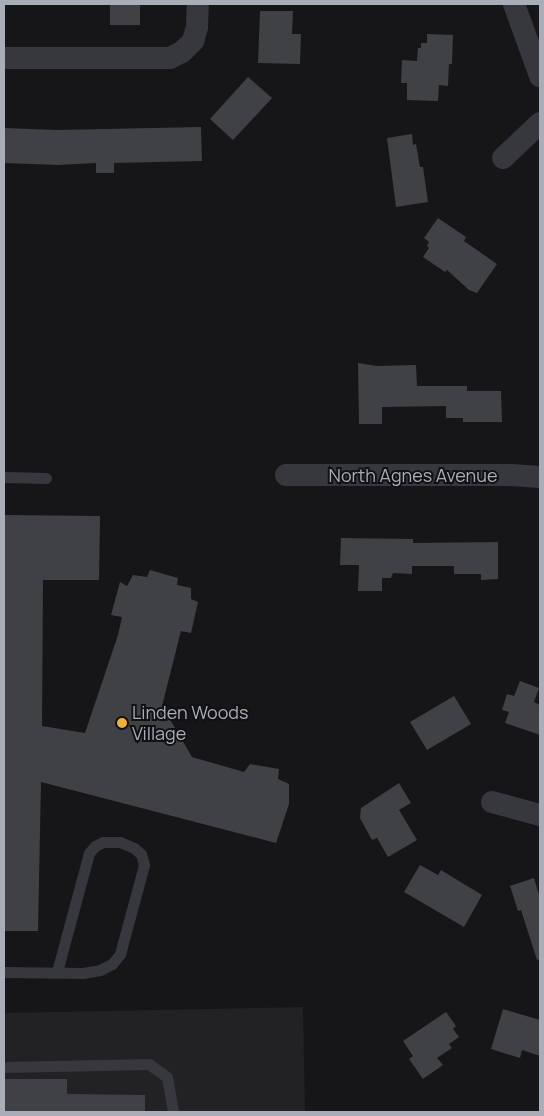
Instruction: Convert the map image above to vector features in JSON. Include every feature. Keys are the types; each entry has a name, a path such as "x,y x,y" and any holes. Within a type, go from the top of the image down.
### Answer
{"street":[{"path":"4,58 170,58 182,52 193,41 197,28 198,4"},
{"path":"514,4 540,76"},
{"path":"503,158 540,123"},
{"name":"North Agnes Avenue","path":"286,474 501,475 540,477"},
{"path":"492,802 540,815"}],"lane":[{"path":"4,477 46,478"},
{"path":"4,972 57,972 100,970 112,964 120,954 144,865 141,854 134,848 120,842 103,842 94,846 89,853 57,972"},
{"path":"4,1067 149,1064 167,1076 173,1112"}],"shaded area":[{"path":"303,1007 305,1112 4,1112 4,1013"}],"building":[{"path":"110,4 140,4 140,25 110,25"},
{"path":"260,11 293,11 292,34 301,34 300,64 258,63"},
{"path":"427,34 453,35 452,64 449,64 448,86 439,85 438,101 407,100 407,83 401,83 402,60 417,61 418,48 421,48 421,43 427,43"},
{"path":"248,77 272,98 233,140 210,119"},
{"path":"201,127 202,161 114,163 114,173 96,173 96,163 58,165 4,163 4,128 57,130"},
{"path":"412,134 413,145 416,144 420,167 423,167 428,202 396,207 387,138"},
{"path":"438,218 466,237 464,241 497,264 477,293 469,290 447,270 445,272 423,257 429,248 427,246 429,242 424,238"},
{"path":"358,363 377,366 416,365 417,386 467,386 467,391 501,391 502,422 463,422 463,418 446,418 446,406 382,407 382,424 359,424"},
{"name":"Linden Woods Village","path":"4,515 100,516 99,580 43,580 42,726 85,733 118,635 122,617 111,615 120,582 127,586 133,575 147,577 150,570 178,578 177,585 191,588 191,599 198,602 191,633 181,631 162,706 192,757 244,772 250,764 279,769 278,779 289,784 289,804 276,843 41,782 38,931 4,931"},
{"path":"341,538 413,539 413,543 498,542 498,579 481,580 481,574 454,574 454,566 412,566 412,574 393,573 391,578 382,578 382,591 358,591 359,565 340,565"},
{"path":"520,681 539,688 534,702 540,705 540,735 505,723 509,712 502,710 507,694 514,696"},
{"path":"454,696 471,724 427,750 410,722"},
{"path":"399,783 411,803 399,810 417,840 388,857 377,838 372,840 360,818 361,808"},
{"path":"420,865 438,875 441,870 482,895 464,927 404,892"},
{"path":"534,878 540,898 540,959 537,960 521,910 518,911 510,886"},
{"path":"503,1009 540,1020 540,1056 522,1050 520,1058 491,1049"},
{"path":"446,1012 456,1026 453,1029 459,1037 449,1044 452,1048 437,1058 443,1065 423,1079 409,1059 413,1056 403,1041"},
{"path":"4,1079 67,1079 67,1094 145,1095 145,1112 4,1112"}],"place":[{"name":"Linden Woods Village","path":"122,723"}]}
